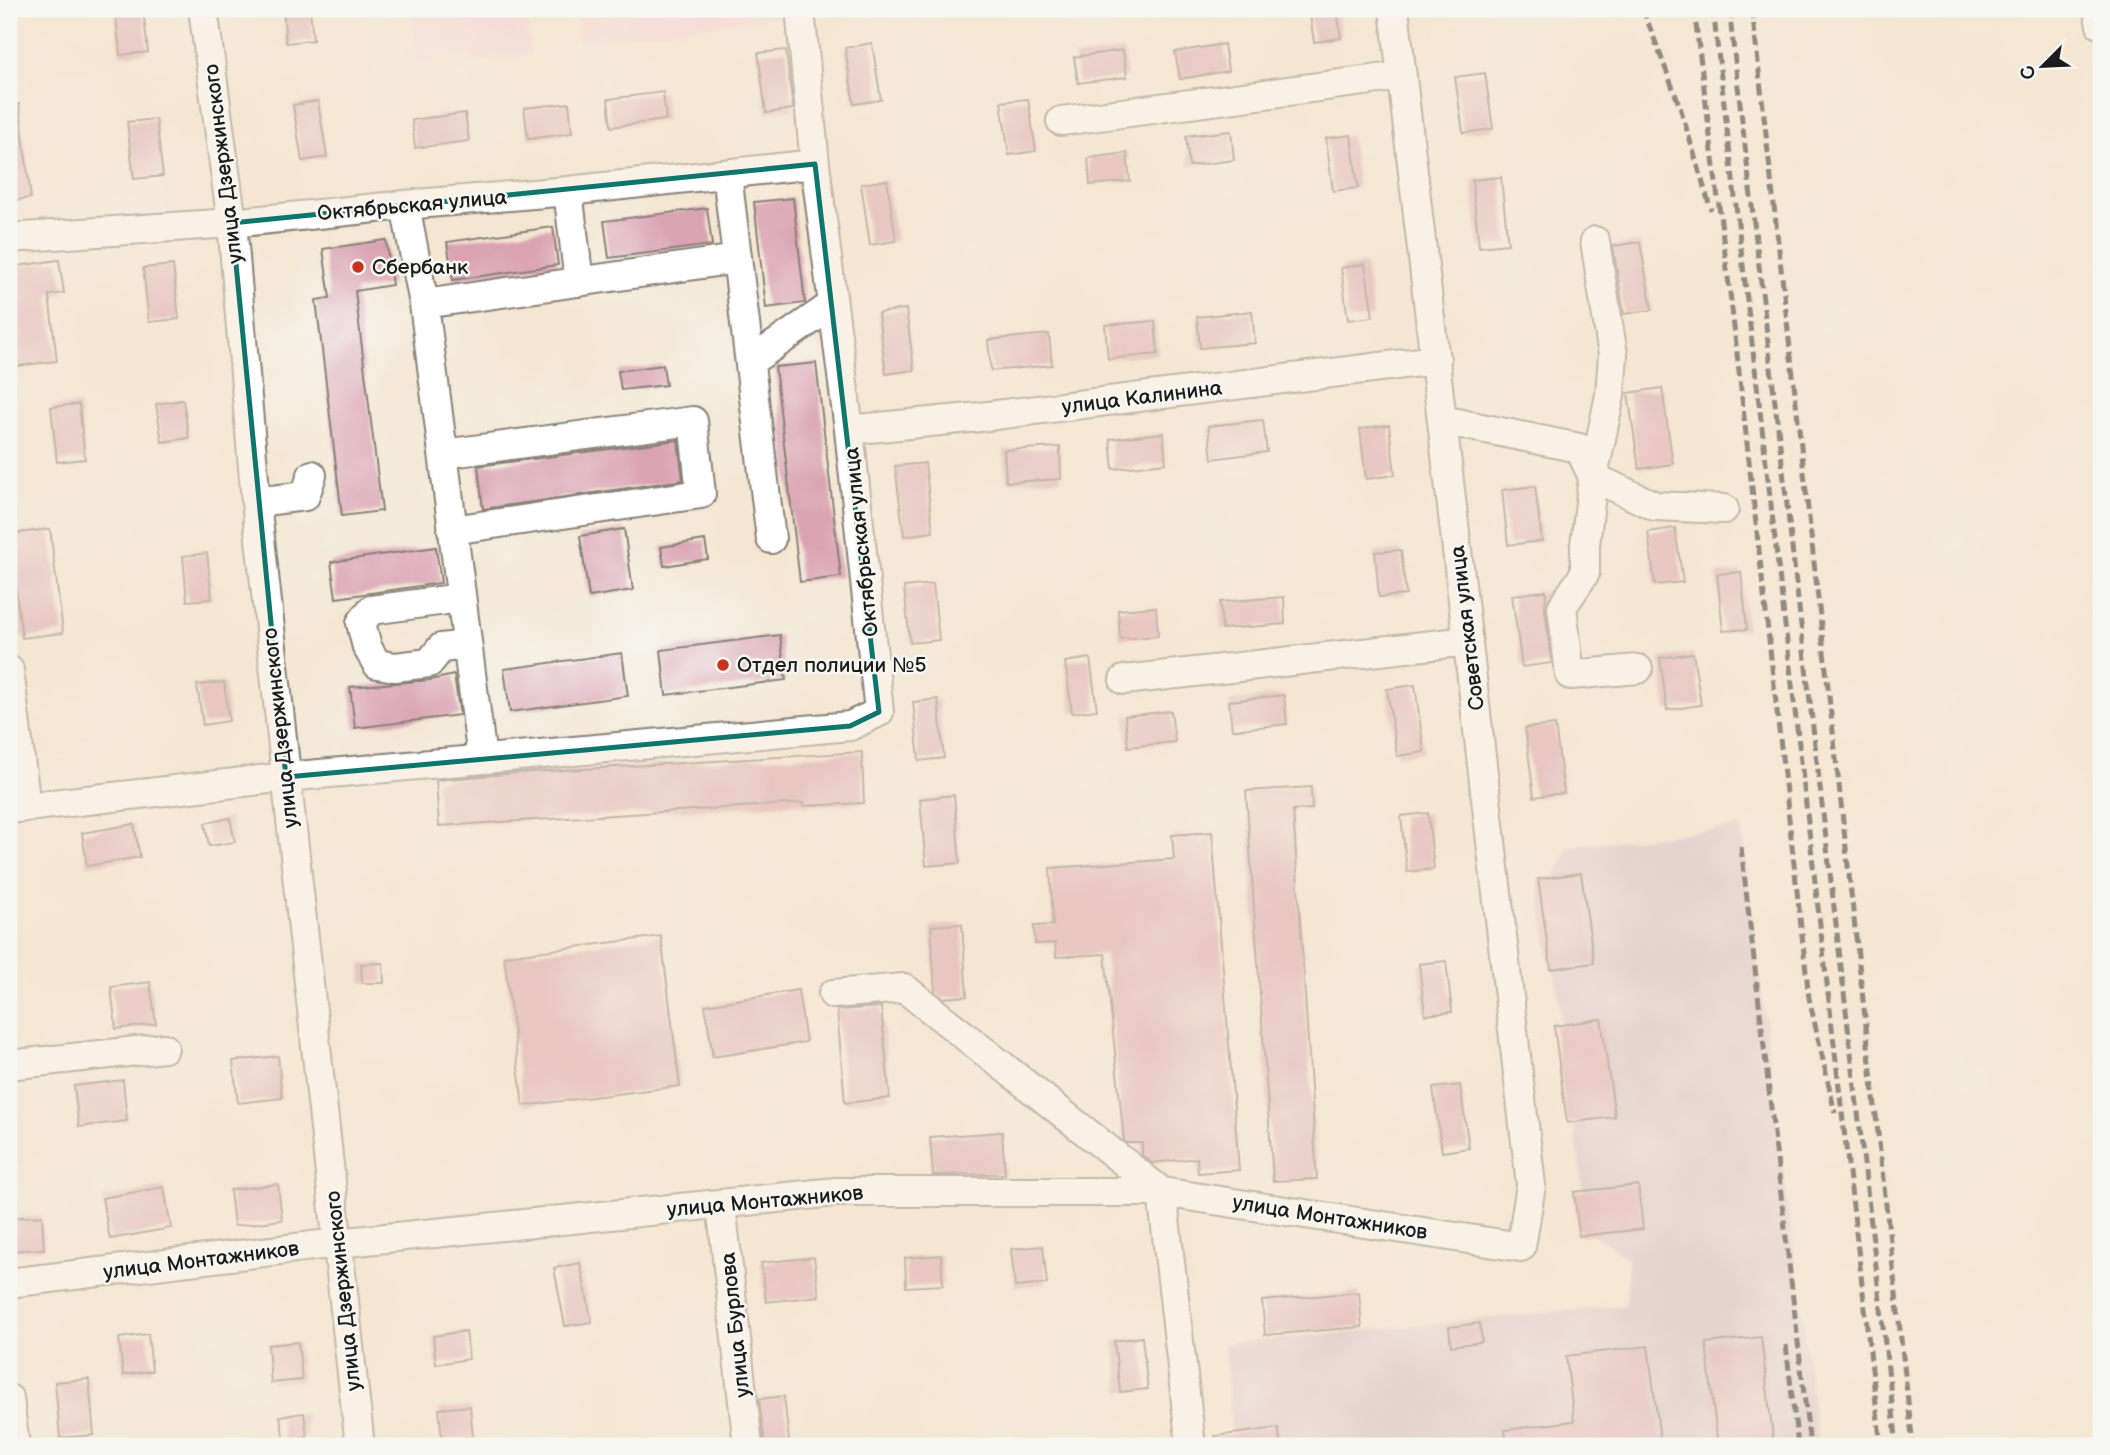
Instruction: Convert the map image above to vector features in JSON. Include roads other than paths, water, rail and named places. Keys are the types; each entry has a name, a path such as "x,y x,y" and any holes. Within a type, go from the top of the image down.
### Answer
{"street":[{"name":"улица Дзержинского","path":"203,9 232,223 256,502 359,1446"},
{"name":"Октябрьская улица","path":"482,759 850,726 879,712 849,430 815,164 800,9"},
{"name":"Советская улица","path":"1394,9 1531,1185 1521,1247"},
{"path":"2098,9 2101,25"},
{"path":"1061,121 1402,76"},
{"name":"Октябрьская улица","path":"9,238 232,223 815,164"},
{"path":"727,174 771,539"},
{"path":"568,191 579,282"},
{"path":"9,670 17,808 286,777 482,759 424,304 405,205"},
{"path":"1595,241 1613,355 1610,395 1593,477 1585,545 1586,573 1562,607 1570,674 1638,669"},
{"path":"424,304 737,259"},
{"path":"750,362 832,305"},
{"name":"улица Калинина","path":"849,430 980,418 1436,360"},
{"path":"1442,420 1579,448 1593,477 1655,506 1724,509"},
{"path":"443,454 693,421 701,494 452,530"},
{"path":"256,502 305,496 312,475"},
{"path":"461,598 371,610 361,623 367,647 377,664 396,667 429,663 441,648 467,645"},
{"path":"1124,680 1468,640"},
{"path":"833,994 904,988 1162,1192 1191,1446"},
{"path":"9,1065 164,1048"},
{"name":"улица Монтажников","path":"9,1283 337,1243 836,1192 1162,1192 1521,1247"},
{"name":"улица Бурлова","path":"721,1204 748,1446"},
{"path":"9,1399 15,1446"}],"railway":[{"path":"1643,9 1680,107 1711,210"},
{"path":"1694,9 1732,309 1809,998 1835,1113"},
{"path":"1713,9 1881,1446"},
{"path":"1729,9 1897,1446"},
{"path":"1752,9 1913,1446"},
{"path":"1741,847 1810,1446"},
{"path":"1786,1345 1798,1446"}],"place":[{"name":"Сбербанк","path":"358,267"},
{"name":"Отдел полиции №5","path":"723,665"}]}
